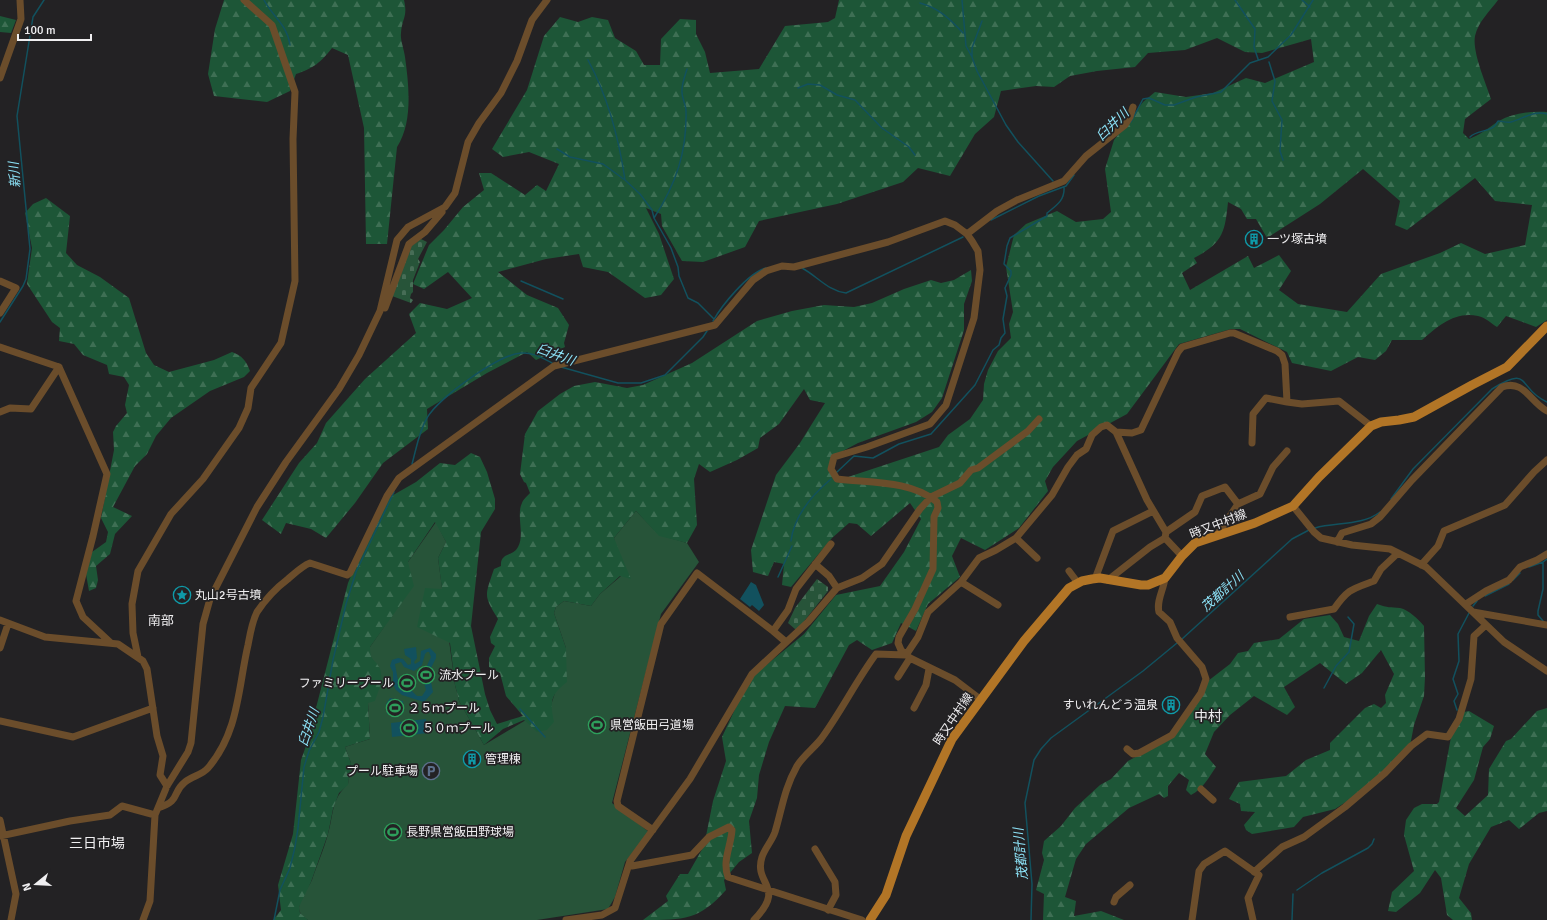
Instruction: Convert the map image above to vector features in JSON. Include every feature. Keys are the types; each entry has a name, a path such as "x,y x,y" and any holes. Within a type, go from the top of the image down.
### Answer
{"main road":[{"name":"時又中村線","path":"870,920 886,895 906,836 937,767 952,739 980,699 1056,602 1069,588 1078,583 1095,578 1141,585 1153,584 1165,578 1182,556 1195,543 1255,523 1293,506 1330,466 1371,426 1381,422 1414,417 1472,384 1507,367 1547,326"}],"street":[{"path":"0,78 21,19 20,0"},
{"path":"138,657 133,633 132,604 138,571 171,514 203,479 239,428 248,408 251,388 281,343 295,281 293,140 295,92 272,25 244,0"},
{"path":"380,311 384,309 409,244 425,232 446,207 455,193 468,142 479,123 501,93 517,61 532,20 547,0"},
{"path":"966,234 997,211 1017,200 1064,181 1086,156 1125,125 1130,117 1133,107"},
{"path":"144,920 150,901 156,811 168,786 188,752 191,743 203,624 210,599 257,506 286,462 339,389 359,356 380,311 396,240 408,227 446,207"},
{"path":"2,836 70,821 110,815 122,806 156,811 174,800 183,783 203,773 226,741 237,709 243,664 253,621 266,601 280,585 310,563 347,575 350,573 387,496 399,478 554,366 715,325 753,280 766,271 782,266 794,267 888,242 945,221 955,225 966,234 978,251 980,270 974,318 946,405 930,424 867,447 834,457 830,469 837,479 873,481 918,490 938,502 938,508 934,517 933,569 915,609 899,638 898,643 908,657"},
{"path":"0,281 16,288 0,312"},
{"path":"1116,432 1132,433 1140,430 1178,352 1182,348 1230,333 1256,341 1282,355 1285,364 1287,402"},
{"path":"0,347 59,367 106,474 94,536 76,601 83,617 91,622 111,643"},
{"path":"0,412 10,408 31,409 59,367"},
{"path":"1337,542 1342,533 1371,524 1380,517 1502,387 1510,384 1518,386 1547,411"},
{"path":"1252,443 1253,414 1266,398 1302,404 1338,401 1371,426"},
{"path":"566,920 602,915 610,912 618,901 629,865 690,779 752,674 808,622 838,588 862,578 882,564 920,509 931,497 960,483 971,470 1028,431 1040,418"},
{"path":"898,677 918,637 928,612 961,582 979,558 1016,538 1052,495 1068,467 1078,455 1086,449 1092,435 1101,426 1107,425 1116,432 1166,535 1182,556"},
{"path":"1217,535 1238,504 1260,494 1273,467 1287,451"},
{"path":"1421,564 1438,546 1444,531 1505,504 1547,460"},
{"path":"1108,580 1195,512 1201,502 1202,496 1226,487 1238,504"},
{"path":"1293,506 1321,538 1337,542 1390,549 1421,564 1432,572 1504,642 1547,671"},
{"path":"1095,578 1100,569 1113,531 1153,510"},
{"path":"1016,538 1037,558"},
{"path":"773,631 788,610 796,589 831,544"},
{"path":"1290,617 1334,609 1342,598 1356,586 1374,581 1381,569 1398,553"},
{"path":"1466,604 1486,591 1509,580 1520,567 1538,560 1547,554"},
{"path":"815,564 829,576 838,588"},
{"path":"1069,571 1078,583"},
{"path":"654,830 618,806 617,801 651,662 665,616 697,573 786,642"},
{"path":"1127,749 1133,754 1139,753 1172,735 1200,693 1206,679 1202,667 1177,638 1170,622 1159,612 1158,609 1165,578"},
{"path":"961,582 998,605"},
{"path":"1473,612 1545,625"},
{"path":"0,620 45,637 118,644 138,657 147,669 159,745 163,756 160,775 168,786"},
{"path":"0,648 8,624"},
{"path":"1254,872 1282,847 1304,837 1345,807 1385,773 1411,746 1426,734 1448,737 1459,719 1471,679 1474,636 1486,625"},
{"path":"754,920 765,909 768,901 769,892 761,870 761,860 772,841 782,802 798,764 822,738 876,654 908,657 929,669 955,680 980,699"},
{"path":"914,708 926,684 929,669"},
{"path":"0,721 73,737 153,708"},
{"path":"1201,789 1213,800"},
{"path":"0,820 2,836 16,894 11,920"},
{"path":"629,865 632,866 692,855 709,837 729,827 732,830 725,870 728,877 769,892 862,920"},
{"path":"814,848 835,882 836,895 828,910"},
{"path":"1192,920 1199,871 1204,864 1225,851 1259,875 1248,898 1253,920"},
{"path":"1114,902 1116,897 1130,885"}],"green space":[{"path":"224,0 404,0 405,14 401,36 406,68 408,115 406,126 397,147 387,244 366,244 364,128 348,55 332,48 324,58 308,70 296,74 290,91 267,102 214,96 208,74 215,29"},
{"path":"839,0 1498,0 1481,21 1475,36 1477,59 1491,99 1465,119 1463,133 1469,139 1504,118 1528,112 1547,112 1547,320 1536,327 1506,316 1497,327 1481,317 1470,315 1462,316 1447,321 1422,340 1392,340 1386,351 1375,360 1358,357 1331,371 1292,363 1287,352 1240,329 1231,329 1179,344 1127,414 1077,441 1053,467 1045,481 1048,491 1019,528 985,550 961,538 952,556 960,577 928,604 916,631 901,623 892,643 872,650 857,640 849,645 815,708 785,706 769,742 759,775 757,798 749,821 752,853 739,862 724,880 726,890 708,907 699,913 670,920 643,920 668,901 666,896 680,874 688,874 704,846 713,801 726,761 722,737 743,692 754,675 804,634 836,595 880,586 904,552 921,519 910,503 871,536 857,524 849,523 832,538 791,587 782,585 784,564 774,562 768,576 753,572 751,550 776,475 800,443 825,403 810,400 804,389 779,424 760,438 758,448 737,460 710,472 699,464 694,479 697,525 687,543 659,536 636,511 614,538 631,579 620,576 600,594 591,606 564,601 556,607 554,613 566,648 567,682 554,695 552,709 554,722 547,730 537,732 524,720 503,729 484,745 459,701 455,685 450,643 417,627 425,588 442,589 438,558 446,542 435,522 408,562 414,586 370,647 372,658 380,669 381,677 375,701 368,703 370,739 345,747 351,763 348,785 339,793 333,809 328,834 311,882 299,907 300,913 308,920 273,920 281,910 278,885 293,834 301,760 307,743 348,583 388,498 416,482 440,463 455,465 471,453 480,457 487,472 495,499 495,509 481,532 471,626 485,694 490,710 497,724 523,716 506,696 500,673 489,667 489,658 495,646 491,643 490,637 498,619 488,600 487,590 494,569 501,566 501,562 505,556 516,550 520,542 520,508 523,501 530,493 520,474 525,434 538,411 560,394 574,386 595,382 627,388 643,385 692,363 757,321 792,311 824,305 854,307 872,303 904,289 931,280 941,283 954,280 971,270 972,281 964,304 964,330 942,398 932,412 916,422 858,443 841,452 836,460 834,469 838,477 845,478 939,447 948,435 970,419 983,400 984,384 988,370 998,351 1011,338 1009,324 1013,312 1006,267 1014,235 1026,224 1057,211 1076,222 1103,219 1111,212 1105,169 1114,140 1143,102 1155,92 1186,97 1213,93 1246,78 1265,83 1314,62 1311,39 1262,53 1245,52 1217,38 1185,50 1148,53 1135,67 1097,71 1070,76 1054,87 1036,86 1001,91 994,117 975,134 950,176 918,168 903,182 837,204 759,221 745,247 703,262 682,261 662,226 661,214 646,208 659,234 674,279 661,295 645,298 608,272 583,267 579,254 546,259 498,272 527,295 558,308 569,325 564,343 565,347 536,360 527,352 487,373 427,409 428,429 383,463 355,503 326,538 311,529 286,523 281,534 262,520 299,463 317,443 326,423 365,379 416,333 409,314 420,303 447,309 472,298 448,272 424,289 413,284 429,245 463,207 484,190 479,173 491,173 525,195 537,185 546,191 559,164 529,152 503,157 492,149 527,90 544,36 560,17 578,22 592,17 608,20 615,38 636,51 644,65 660,65 661,39 680,19 696,20 696,34 705,52 710,73 759,69 785,26 828,22 835,18","holes":["1363,169 1400,201 1395,225 1407,230 1475,178 1495,201 1532,205 1525,245 1485,254 1461,243 1440,253 1381,274 1347,312 1298,304 1279,290 1291,271 1279,255 1254,268 1248,256 1190,290 1182,273 1197,263 1194,258 1204,253 1217,242 1221,236 1226,221 1228,202 1241,209 1247,219 1256,219 1267,238 1320,204"]},
{"path":"0,16 16,20 11,33 0,32"},
{"path":"46,198 70,216 66,253 77,265 100,277 129,298 146,353 154,365 169,372 214,360 232,352 243,359 250,371 244,377 210,391 171,418 156,436 147,454 135,466 113,507 132,516 115,534 110,554 96,566 98,580 96,588 89,591 86,574 92,552 106,542 108,532 101,518 114,450 113,432 127,413 125,405 129,385 124,377 109,374 107,365 83,355 74,344 59,341 60,328 52,322 27,284 32,248 25,213 33,204"},
{"path":"421,239 427,242 418,259 420,262 413,280 413,292 410,298 413,300 411,303 392,296 410,247"},
{"path":"636,511 659,535 687,543 699,562 661,614 612,803 649,832 625,862 615,897 608,909 537,920 308,920 304,918 299,910 299,904 312,880 328,834 336,801 348,784 351,763 345,747 370,739 368,703 380,670 370,656 370,647 384,627 408,562 436,522 446,542 438,558 455,685 459,701 484,745 551,705 566,648 554,613 556,607 564,601 591,606 600,594 621,576 614,538"},
{"path":"817,579 828,587 828,591 798,629 795,629 788,623 795,608"},
{"path":"1377,604 1386,607 1403,609 1413,615 1424,626 1424,696 1414,725 1410,746 1376,778 1352,798 1335,809 1303,817 1294,827 1252,834 1246,830 1244,825 1255,812 1241,811 1240,804 1229,799 1239,782 1286,776 1306,760 1330,750 1330,743 1365,708 1374,704 1381,708 1386,703 1385,695 1394,674 1381,650 1362,673 1346,684 1320,663 1284,687 1295,707 1287,715 1254,696 1230,715 1214,732 1205,754 1216,767 1199,790 1191,795 1186,790 1189,780 1179,773 1168,786 1168,796 1164,798 1159,794 1129,808 1086,844 1076,859 1065,897 1076,901 1074,916 1101,911 1124,920 1043,920 1044,894 1036,890 1044,860 1042,853 1044,841 1061,826 1075,808 1100,785 1111,779 1128,761 1173,737 1208,681 1230,664 1238,653 1248,651 1254,643 1279,639 1304,619 1330,615 1338,624 1344,637 1359,641 1369,616"},
{"path":"1547,708 1547,811 1539,813 1519,829 1509,820 1491,827 1469,864 1459,898 1471,913 1472,920 1453,920 1447,915 1441,878 1435,870 1420,893 1396,912 1388,911 1392,892 1414,871 1404,835 1406,820 1414,808 1422,804 1437,804 1439,802 1451,737 1464,712 1469,711 1494,726 1490,739 1483,747 1474,780 1456,808 1465,816 1488,795 1489,769 1506,741 1511,739 1537,711"}],"water":[{"path":"751,582 756,585 764,605 759,611 752,605 750,607 740,599"},
{"name":"流水プール","path":"416,647 417,658 414,662 415,664 420,661 421,651 430,648 436,654 436,658 429,672 433,692 424,702 402,695 396,690 393,684 393,672 390,666 392,660 398,658 403,659 408,665 411,664 411,659 405,655 404,649","holes":["429,652 431,657 424,677 426,690 422,696 417,696 412,691 404,690 399,686 395,664 401,662 404,667 414,671 422,665 425,654"]},
{"name":"２５ｍプール","path":"390,698 403,701 404,712 387,714 386,704"},
{"name":"５０ｍプール","path":"426,719 428,733 392,737 391,723"}],"waterway":[{"name":"新川","path":"0,322 26,279 30,249 17,116 33,17 44,0"},
{"path":"264,0 286,31 290,45"},
{"path":"962,0 966,46 972,57"},
{"path":"1235,0 1255,29 1254,47 1258,59"},
{"path":"1302,0 1310,7"},
{"name":"臼井川","path":"1131,122 1143,99 1149,98 1165,105 1174,105 1196,97 1221,92 1250,63 1268,57 1291,35 1313,0"},
{"path":"920,3 927,5 944,15 963,33"},
{"path":"982,21 972,48 972,57 977,71 1006,125 1018,142 1053,181"},
{"path":"588,60 612,118 620,149 625,180"},
{"path":"1269,62 1275,81 1272,101 1282,120 1280,151 1283,160"},
{"path":"654,218 674,180 682,154 686,126 686,111 682,95 682,87 687,69"},
{"path":"798,88 808,84 820,85 837,95 855,100 882,128 909,147 915,155"},
{"path":"1470,137 1493,127 1498,121 1509,122 1537,113 1547,114"},
{"path":"557,149 570,157 603,164 625,180 640,194 652,210 654,218 671,248 678,267 679,276 688,298 698,303 714,319"},
{"name":"臼井川","path":"991,220 1039,196 1066,186 1074,175"},
{"path":"837,472 854,456 873,458 899,444 931,434 975,385 993,350 999,345 1001,338 1005,333 1003,319 1007,296 1005,288 1011,275 1011,271 1004,264 1010,238 1047,216 1047,213 1062,199 1064,187"},
{"name":"臼井川","path":"802,268 828,286 840,292 846,293 963,237"},
{"name":"臼井川","path":"713,321 736,290 751,276 766,268"},
{"path":"521,281 563,299"},
{"name":"臼井川","path":"561,367 618,383 641,383 665,375 703,337 707,331"},
{"name":"臼井川","path":"412,464 424,423 433,410 456,389 498,361 521,353 533,354 552,363"},
{"name":"茂都計川","path":"1391,499 1413,469 1492,389 1513,379 1519,379 1523,381 1538,397 1547,402"},
{"path":"791,541 796,523 805,506 831,479"},
{"name":"臼井川","path":"274,920 280,890 290,868 295,847 304,767 309,751 319,732 323,717 333,660 346,604 356,572 394,492"},
{"name":"茂都計川","path":"1315,528 1357,522 1365,520 1380,512"},
{"name":"茂都計川","path":"1182,639 1292,539 1309,530"},
{"path":"778,577 792,546"},
{"path":"1543,621 1538,615 1538,611 1543,589 1543,562 1547,559"},
{"path":"1529,567 1543,562"},
{"path":"1513,580 1520,573"},
{"path":"1485,596 1509,584"},
{"path":"1473,606 1477,601"},
{"path":"1457,710 1454,701 1458,694 1453,679 1459,661 1458,634 1469,613"},
{"path":"1324,688 1336,666 1349,652 1354,624 1348,617"},
{"name":"茂都計川","path":"1031,920 1032,884 1025,803 1034,760 1051,738 1143,671 1177,643"},
{"path":"520,709 545,737"},
{"path":"1297,890 1322,873 1368,848 1374,839"},
{"path":"1292,920 1293,894"}],"place":[{"name":"一ツ塚古墳","path":"1254,239"},
{"name":"丸山2号古墳","path":"182,595"},
{"name":"流水プール","path":"426,675"},
{"name":"ファミリープール","path":"407,683"},
{"name":"すいれんどう温泉","path":"1171,705"},
{"name":"２５ｍプール","path":"395,708"},
{"name":"県営飯田弓道場","path":"597,725"},
{"name":"５０ｍプール","path":"409,728"},
{"name":"管理棟","path":"472,759"},
{"name":"プール駐車場","path":"431,771"},
{"name":"長野県営飯田野球場","path":"393,832"}],"district":[{"name":"南部","path":"161,620"},
{"name":"中村","path":"1208,716"},
{"name":"三日市場","path":"97,843"}]}
